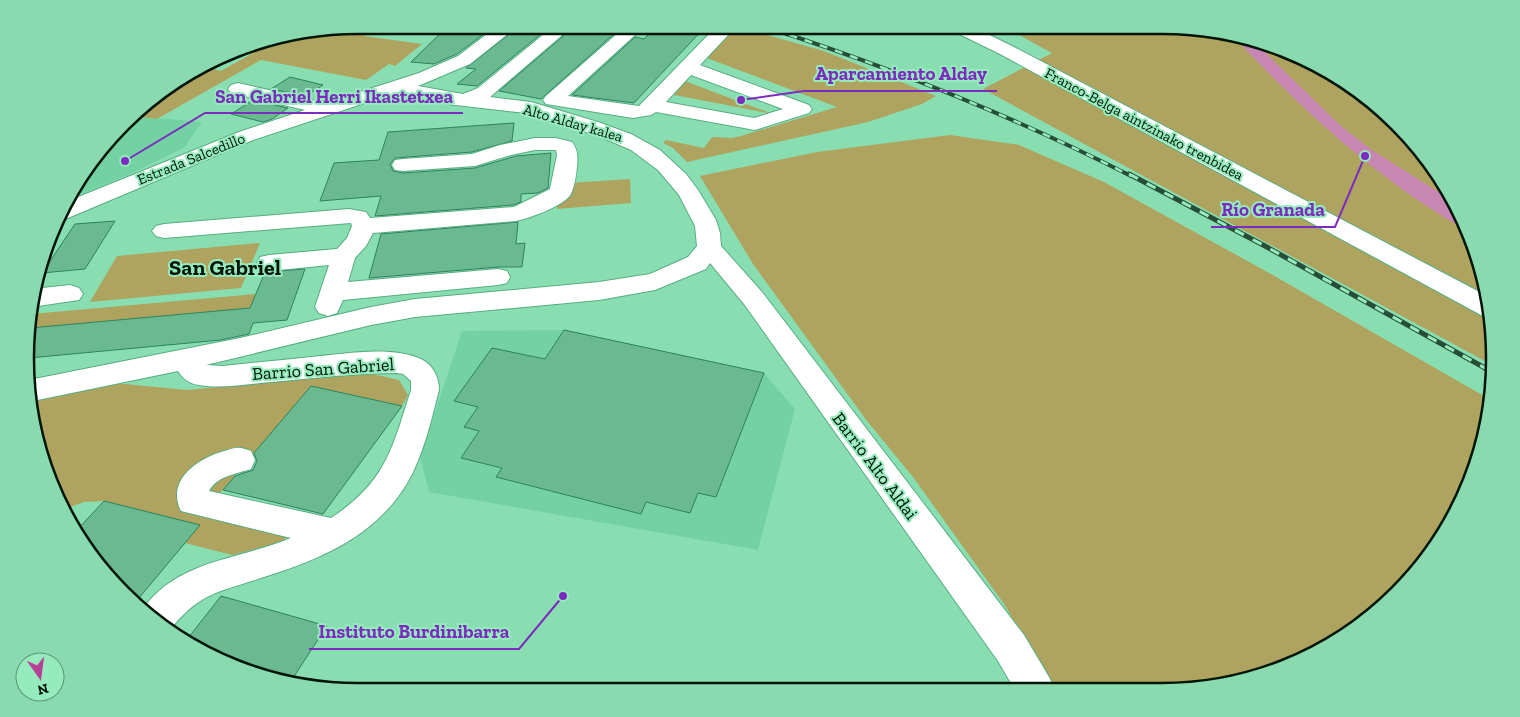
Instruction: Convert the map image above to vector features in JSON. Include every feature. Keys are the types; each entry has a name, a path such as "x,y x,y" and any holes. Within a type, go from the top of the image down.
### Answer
{"street":[{"name":"Estrada Salcedillo","path":"70,209 220,146 325,109 401,87 464,60 498,34"},
{"path":"424,93 462,72 511,34"},
{"path":"466,100 485,92 554,34"},
{"path":"553,100 627,34"},
{"path":"526,108 553,100 633,112 644,111 652,106 719,34"},
{"name":"Franco-Belga aintzinako trenbidea","path":"972,34 1481,304"},
{"path":"652,106 755,124 802,109 688,67"},
{"name":"Alto Alday kalea","path":"401,87 424,93 526,108 631,140 673,170 707,222 709,247"},
{"name":"Estrada Salcedillo","path":"238,89 325,109"},
{"path":"364,226 516,214 529,210 560,192 564,183 568,155 565,146 535,144 507,149 475,160 403,165"},
{"path":"164,231 348,216 358,217 364,226"},
{"path":"322,328 344,256 358,241 364,226"},
{"name":"Barrio San Gabriel","path":"35,389 240,348 415,308 599,292 656,282 697,263 709,247"},
{"name":"Barrio Alto Aldai","path":"709,247 753,298 1011,648 1032,683"},
{"path":"270,263 344,256"},
{"path":"333,292 498,277"},
{"path":"40,297 70,294"},
{"name":"Barrio San Gabriel","path":"161,616 190,587 217,576 276,559 334,533 358,519 380,498 399,470 425,390 425,380 420,372 411,366 397,363 358,363 223,376 199,374 191,369 188,358"},
{"path":"240,460 223,464 205,472 192,490 192,501 334,533"}],"shaded area":[{"path":"337,34 367,34 364,36 422,44 395,66 389,64 366,80 261,60 157,119 141,117 178,88 196,77 212,69 221,71 253,53 250,52 295,40"},
{"path":"724,34 764,34 824,51 936,96 922,104 868,122 687,162 673,148 663,143 666,140 704,148 712,137 732,138 741,136 837,107 704,57"},
{"path":"1017,34 1183,34 1225,40 1286,58 1342,88 1376,114 1406,144 1432,178 1453,215 1469,254 1480,295 1486,337 1486,362 983,89 1052,53"},
{"path":"1240,44 1262,50 1342,127 1372,150 1442,194 1458,225 1405,191 1342,142"},
{"path":"682,80 773,114 669,94"},
{"path":"141,117 202,122 184,148 130,174 77,196 114,144"},
{"path":"950,135 1019,145 1104,182 1271,274 1484,396 1480,422 1469,463 1462,483 1443,521 1406,573 1376,603 1342,629 1286,659 1225,677 1183,683 1052,683 1004,604 913,477 867,421 753,264 700,176 817,152"},
{"path":"630,179 631,203 557,209 559,196 569,183"},
{"path":"260,243 241,288 90,302 117,256"},
{"path":"256,294 250,308 35,328 37,313"},
{"path":"564,330 764,373 795,409 758,550 429,492 420,457 462,331"},
{"path":"364,372 399,380 408,395 402,406 311,386 203,513 287,537 281,542 232,555 185,543 199,525 104,501 84,502 70,507 51,463 40,422 36,396 103,382 188,390"}],"building":[{"path":"440,34 484,34 457,54 434,64 411,62"},
{"path":"509,34 541,34 477,86 457,84 476,69 466,68"},
{"path":"566,34 614,34 541,99 499,91"},
{"path":"649,34 698,34 634,103 572,95 635,37 644,39"},
{"path":"290,77 323,85 306,96 271,89"},
{"path":"253,100 288,108 272,119 263,122 231,114"},
{"path":"514,123 512,141 472,152 395,158 390,164 393,171 403,173 475,168 516,156 551,153 548,188 538,193 521,194 521,202 513,205 375,216 381,196 320,201 334,163 379,160 388,132"},
{"path":"115,221 85,269 45,273 48,264 75,224"},
{"path":"518,222 516,244 525,243 522,267 498,267 369,278 381,234"},
{"path":"305,269 287,320 253,323 249,334 221,340 34,358 35,328 250,308 265,272"},
{"path":"564,330 764,373 716,497 698,493 690,513 646,502 641,514 496,477 502,468 461,458 479,431 464,427 478,407 454,401 492,348 545,359"},
{"path":"311,386 402,406 323,514 223,490 235,476 253,470 257,461 254,453"},
{"path":"104,501 200,525 139,598 114,573 80,526"},
{"path":"221,596 327,626 294,677 234,659 190,636"}],"railway":[{"path":"786,34 854,57 948,93 1040,132 1131,176"},
{"path":"1129,174 1265,246 1486,369"}],"place":[{"name":"Aparcamiento Alday","path":"741,100"},
{"name":"Río Granada","path":"1365,156"},
{"name":"San Gabriel Herri Ikastetxea","path":"125,161"},
{"name":"Instituto Burdinibarra","path":"563,596"}],"district":[{"name":"San Gabriel","path":"225,267"}]}
